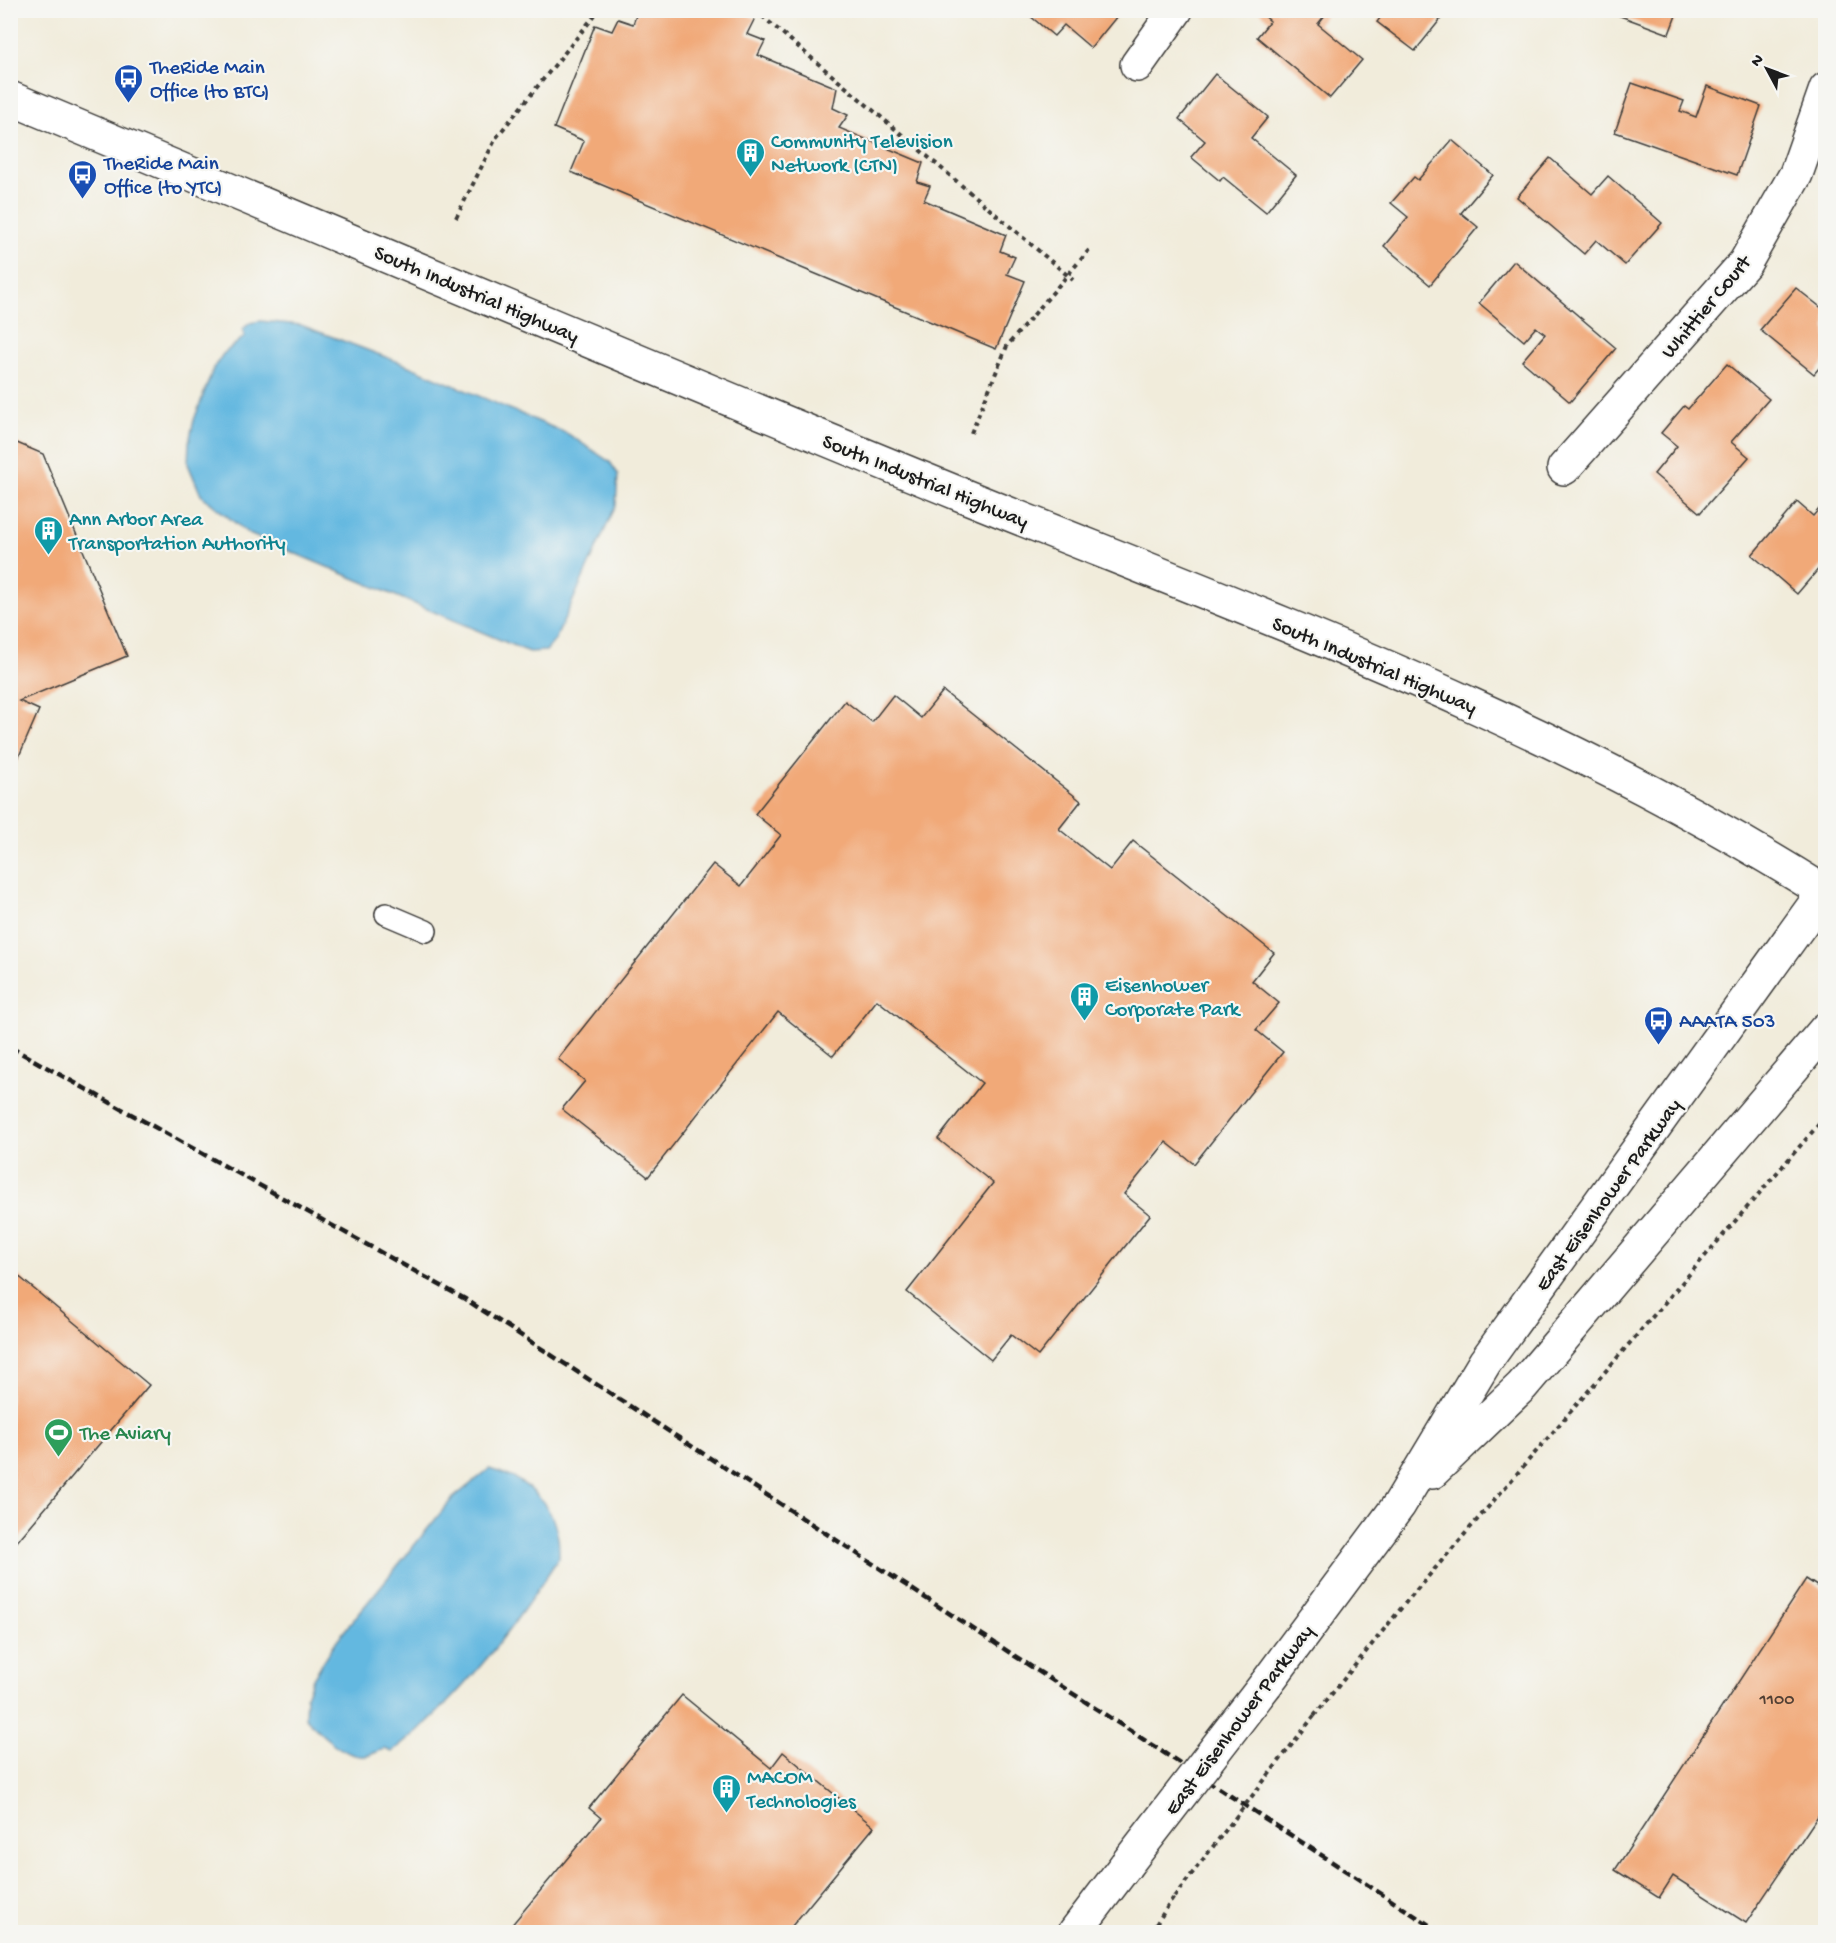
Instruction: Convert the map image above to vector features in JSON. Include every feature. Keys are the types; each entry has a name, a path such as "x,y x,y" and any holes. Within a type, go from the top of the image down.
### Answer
{"street":[{"path":"1137,66 1176,10"},
{"name":"Whittier Court","path":"1564,468 1745,263 1796,174 1826,89"},
{"name":"South Industrial Highway","path":"10,98 739,404 1364,656 1516,724 1748,844 1825,891"},
{"name":"East Eisenhower Parkway","path":"1075,1932 1266,1684 1399,1505 1485,1362 1825,891"},
{"name":"East Eisenhower Parkway","path":"1399,1505 1522,1386 1826,1029"}],"lane":[{"path":"386,914 426,931"}],"path":[{"path":"456,218 496,138 599,10"},
{"path":"755,10 1073,280"},
{"path":"971,434 1007,346 1089,250"},
{"path":"1150,1932 1173,1897 1314,1716 1415,1592 1826,1116"}],"water":[{"path":"260,321 301,325 404,364 568,434 610,462 618,474 616,505 555,640 546,651 529,652 249,534 201,495 188,464 189,442 194,420 213,369 223,354 244,337 243,329 250,323"},
{"path":"489,1469 519,1481 541,1500 555,1525 559,1557 523,1611 484,1662 417,1732 392,1752 385,1749 366,1756 358,1756 341,1749 324,1737 305,1717 306,1696 313,1678 337,1640 452,1499"}],"building":[{"name":"Community Television Network (CTN)","path":"638,10 736,10 755,18 747,34 765,41 758,55 837,88 833,108 848,115 839,128 923,163 917,182 930,186 924,200 1006,235 1000,251 1015,257 1007,274 1025,281 996,349 571,172 584,141 554,128 595,25 612,31 618,19 633,24"},
{"path":"1023,10 1122,10 1091,48 1064,25 1054,36"},
{"path":"1258,10 1329,10 1318,24 1362,60 1330,98 1257,37 1270,21"},
{"path":"1386,10 1448,10 1415,51 1377,22"},
{"path":"1604,10 1678,10 1669,34"},
{"path":"1215,74 1268,117 1251,138 1296,175 1266,212 1223,177 1220,181 1191,157 1205,141 1179,119"},
{"path":"1632,83 1684,101 1680,111 1696,117 1707,86 1761,106 1737,175 1615,132"},
{"path":"1452,140 1493,175 1461,213 1478,227 1430,285 1384,246 1408,217 1391,203 1414,177 1418,180"},
{"path":"1550,158 1592,194 1608,176 1662,223 1625,265 1596,240 1584,254 1517,197"},
{"path":"1514,261 1616,348 1570,402 1522,361 1545,334 1536,327 1524,341 1479,303"},
{"path":"1796,288 1823,309 1826,306 1826,360 1814,374 1760,330"},
{"path":"1727,364 1769,399 1731,442 1749,457 1700,513 1654,474 1677,446 1661,433 1684,406 1688,409"},
{"name":"Ann Arbor Area Transportation Authority","path":"10,440 43,454 127,656 19,701 39,710 10,777"},
{"path":"1826,501 1826,569 1821,566 1797,594 1752,555 1797,502 1813,516"},
{"name":"Eisenhower Corporate Park","path":"943,691 1081,801 1059,829 1110,870 1133,841 1274,953 1252,981 1279,1003 1256,1030 1283,1052 1194,1164 1166,1142 1124,1194 1150,1215 1038,1356 1011,1335 991,1360 907,1292 993,1183 938,1139 982,1083 877,1000 833,1056 778,1012 648,1177 562,1109 585,1081 558,1059 713,864 741,886 781,835 755,814 845,701 872,722 893,695 921,718"},
{"path":"10,1269 149,1385 10,1550"},
{"path":"1806,1579 1826,1592 1826,1804 1746,1923 1673,1876 1659,1898 1615,1870"},
{"name":"MACOM Technologies","path":"682,1695 771,1768 783,1752 874,1827 787,1932 517,1932 510,1927 601,1818 589,1808"}],"railway":[{"path":"10,1047 465,1299 1440,1932"}],"place":[{"name":"TheRide Main Office (to BTC)","path":"129,104"},
{"name":"Community Television Network (CTN)","path":"750,178"},
{"name":"TheRide Main Office (to YTC)","path":"83,200"},
{"name":"Ann Arbor Area Transportation Authority","path":"48,556"},
{"name":"Eisenhower Corporate Park","path":"1084,1022"},
{"name":"AAATA 503","path":"1658,1046"},
{"name":"The Aviary","path":"59,1458"},
{"name":"MACOM Technologies","path":"726,1814"}]}
